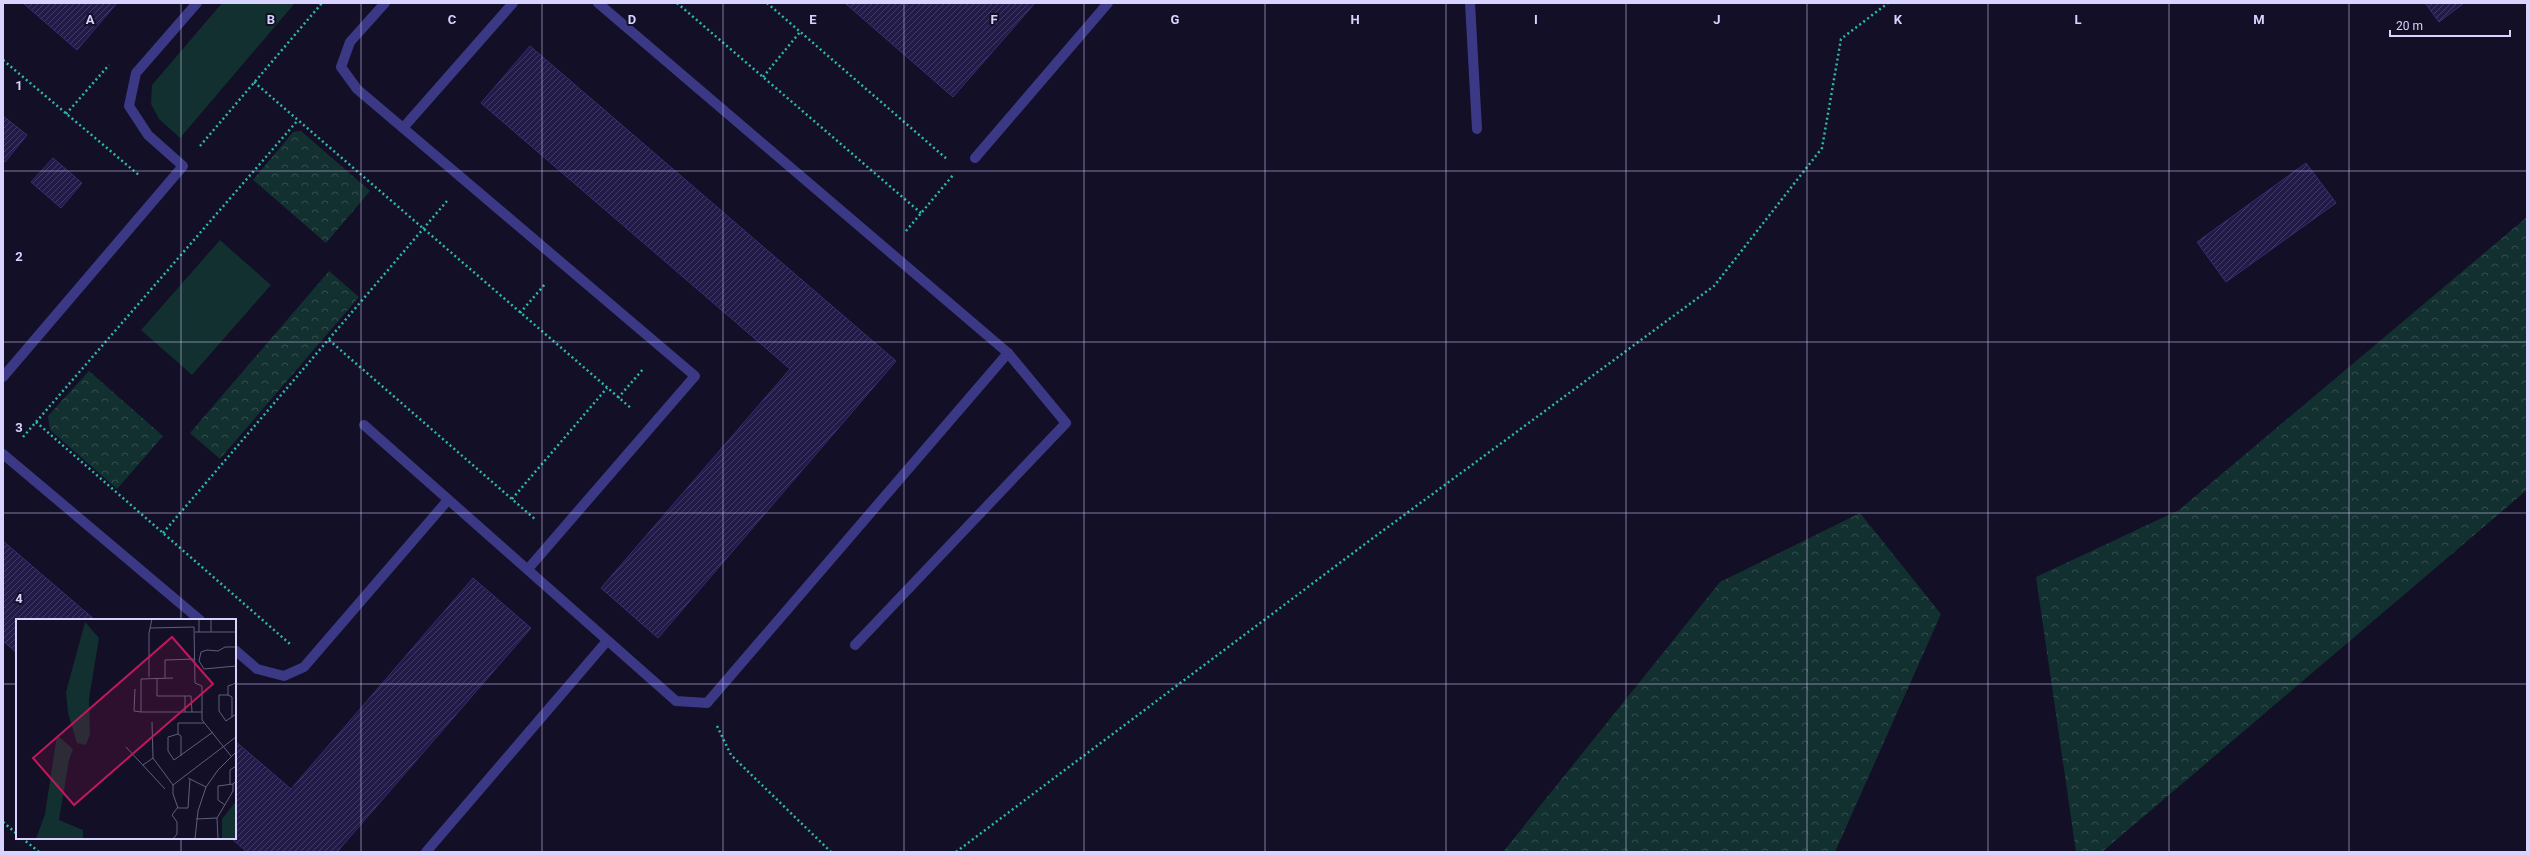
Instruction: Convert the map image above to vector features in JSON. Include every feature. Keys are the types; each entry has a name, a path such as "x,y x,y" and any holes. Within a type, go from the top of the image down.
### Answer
{"lane":[{"path":"3,377 183,166 148,135 129,106 136,73 197,3"},
{"path":"385,3 350,42 341,67 357,89 464,181 564,263 695,376 528,569"},
{"path":"403,128 513,3"},
{"path":"598,3 1008,353 1066,422 855,644"},
{"path":"975,158 1108,3"},
{"path":"1470,3 1477,128"},
{"path":"364,425 676,701 706,703 1008,353"},
{"path":"4,455 199,619"},
{"path":"236,651 257,669 284,676 304,667 448,500"},
{"path":"426,852 607,641"}],"path":[{"path":"183,166 322,3"},
{"path":"677,3 920,213"},
{"path":"767,3 959,168"},
{"path":"956,852 1363,545 1714,286 1822,148 1841,39 1888,3"},
{"path":"763,77 800,32"},
{"path":"3,60 161,193"},
{"path":"254,82 651,426"},
{"path":"4,455 36,422 298,120"},
{"path":"888,251 959,168 975,158"},
{"path":"163,533 464,181"},
{"path":"520,313 564,263"},
{"path":"329,340 556,536"},
{"path":"618,398 662,347"},
{"path":"512,499 607,388"},
{"path":"36,422 309,661"},
{"path":"706,703 731,755 831,852"},
{"path":"3,823 16,833"},
{"path":"23,839 39,852"}],"green space":[{"path":"222,3 295,3 180,138 159,119 151,104 152,85"},
{"path":"301,131 370,191 326,243 253,180 293,132"},
{"path":"2527,217 2527,490 2102,852 2076,852 2036,577 2179,510"},
{"path":"220,240 271,285 192,375 141,330"},
{"path":"329,271 359,297 220,459 190,433"},
{"path":"89,371 163,436 117,489 50,430 48,416"},
{"path":"1860,513 1941,614 1835,852 1503,852 1720,582"}],"building":[{"path":"23,3 117,3 77,50"},
{"path":"845,3 1035,3 953,97"},
{"path":"2425,3 2464,3 2439,22"},
{"path":"530,46 896,361 658,638 601,588 790,369 481,103"},
{"path":"3,116 27,135 5,162 3,160"},
{"path":"53,158 82,183 61,208 31,182"},
{"path":"2306,163 2336,203 2226,282 2197,242"},
{"path":"3,541 94,619 16,619 16,652 3,641"},
{"path":"473,578 531,628 337,852 247,852 232,839 236,839 236,742 291,789"}]}
